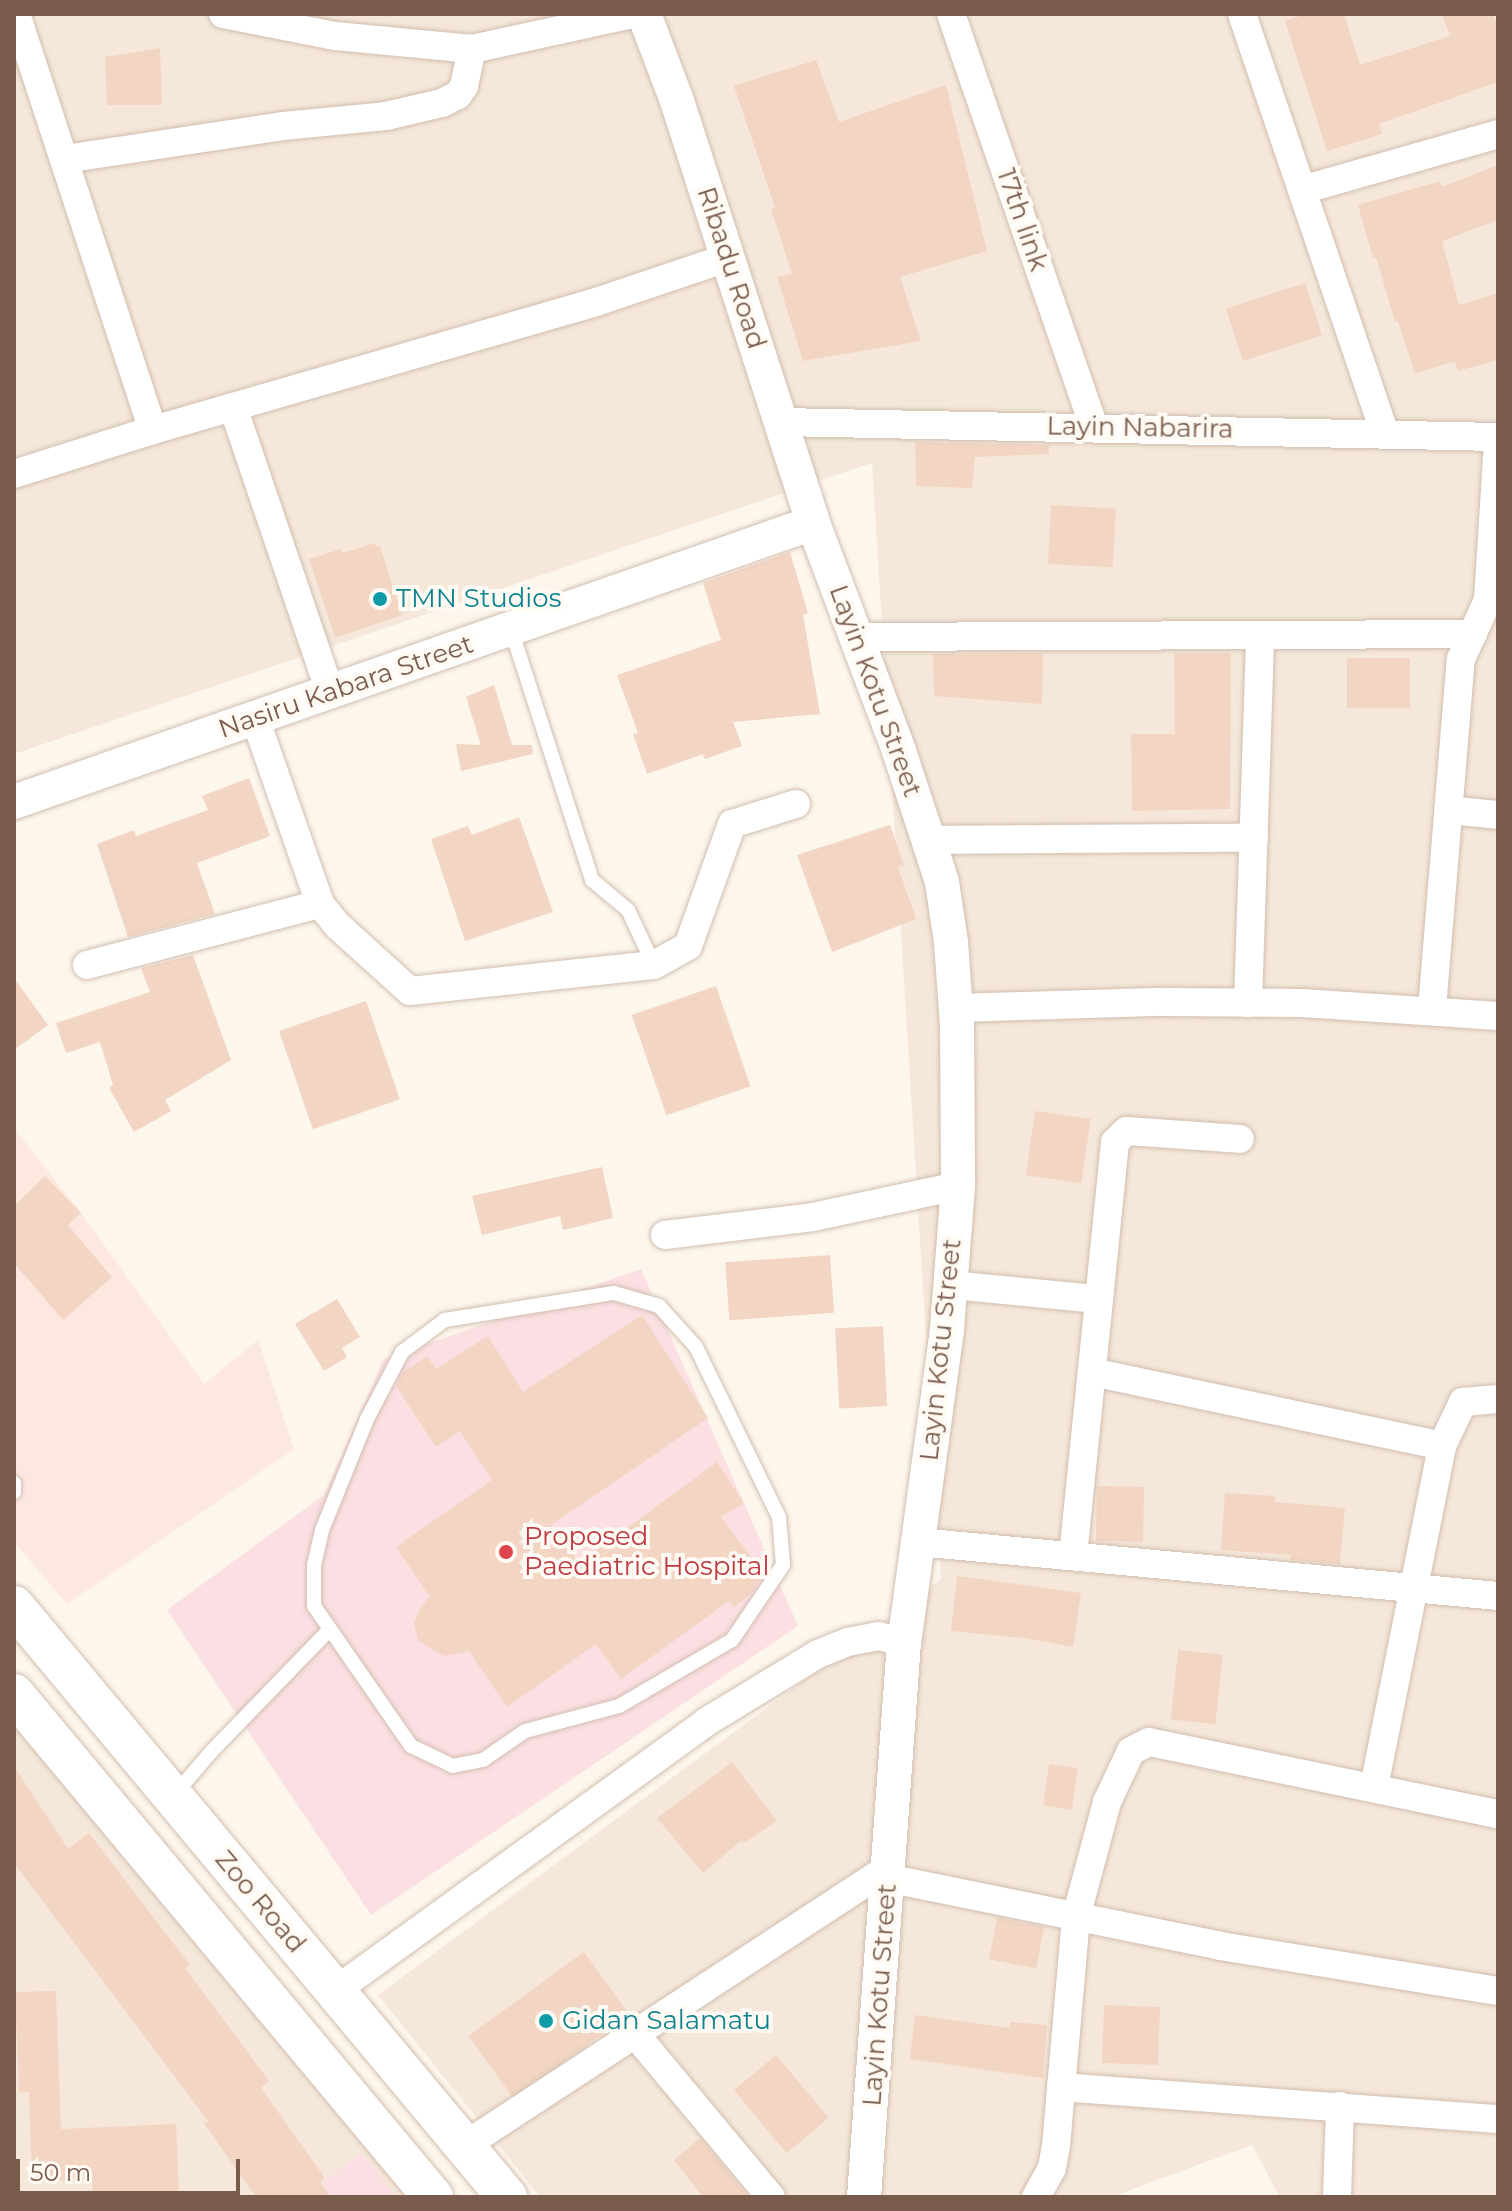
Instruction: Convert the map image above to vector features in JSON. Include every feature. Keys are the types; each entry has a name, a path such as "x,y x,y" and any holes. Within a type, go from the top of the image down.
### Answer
{"main road":[{"name":"Zoo Road","path":"14,1606 507,2197"},
{"path":"14,1694 433,2197"}],"street":[{"path":"16,14 153,430"},
{"path":"223,14 331,25 472,49 632,14"},
{"name":"Ribadu Road","path":"644,14 677,101 813,523"},
{"name":"17th link","path":"951,14 1094,426"},
{"path":"1242,14 1385,434"},
{"path":"65,159 283,126 386,116 442,103 458,95 464,86 472,49"},
{"path":"1302,190 1498,134"},
{"path":"14,474 153,430 596,302 727,258"},
{"path":"233,407 330,692"},
{"name":"Layin Nabarira","path":"782,422 1094,426 1498,440"},
{"path":"1432,1009 1461,659 1488,600 1498,440"},
{"name":"Nasiru Kabara Street","path":"14,802 813,523"},
{"name":"Layin Kotu Street","path":"813,523 942,882 956,1008 958,1186 951,1285 904,1642 869,2168 864,2197"},
{"path":"856,637 1473,634"},
{"path":"1248,1003 1260,635"},
{"path":"255,718 320,904 338,926 410,991 654,965 688,946 732,824 796,804"},
{"path":"1449,810 1498,815"},
{"path":"927,840 1254,838"},
{"path":"87,965 320,904"},
{"path":"956,1008 1248,1003 1432,1009 1498,1016"},
{"path":"1073,1556 1112,1149 1119,1136 1127,1131 1240,1139"},
{"path":"665,1235 813,1217 958,1186"},
{"path":"951,1285 1097,1299"},
{"path":"1092,1372 1442,1446"},
{"path":"1374,1787 1442,1446 1463,1402 1498,1399"},
{"path":"918,1542 1498,1596"},
{"path":"335,1991 706,1722 818,1654 848,1642 878,1636 904,1642"},
{"path":"1036,2197 1052,2168 1076,1917 1107,1802 1131,1751 1149,1742 1498,1814"},
{"path":"464,2146 888,1873 1076,1917 1320,1964 1498,1991"},
{"path":"635,2034 771,2197"},
{"path":"1061,2087 1498,2119"},
{"path":"1337,2197 1340,2106"}],"lane":[{"path":"511,629 592,880 599,890 628,910 654,965"},
{"path":"614,1293 659,1306 696,1347 779,1517 783,1565 732,1640 619,1706 525,1731 483,1760 453,1766 411,1746 330,1629 314,1606 314,1565 322,1530 367,1419 402,1352 445,1320 614,1293"},
{"path":"14,1483 14,1492"},
{"path":"173,1797 211,1752 330,1629"}],"shaded area":[{"path":"14,14 1498,14 1498,2197 1280,2197 1252,2145 1111,2197 540,2197 378,1995 941,1579 872,463 14,754"},
{"path":"14,1128 81,1213 204,1384 258,1340 294,1449 67,1604 14,1542"},
{"name":"Proposed Paediatric Hospital","path":"641,1269 798,1626 371,1915 167,1610 324,1495 384,1359"},
{"path":"14,1695 435,2197 14,2197"},
{"path":"361,2153 397,2197 303,2197"}],"building":[{"path":"1306,14 1344,14 1360,65 1450,36 1442,14 1493,14 1498,27 1498,82 1379,124 1382,134 1327,151 1285,21"},
{"path":"160,48 162,105 107,105 105,57"},
{"path":"816,60 839,122 946,85 987,251 900,277 921,341 803,361 777,277 792,274 771,209 775,208 734,86"},
{"path":"1498,165 1498,220 1442,241 1459,305 1498,293 1498,360 1458,371 1455,361 1415,374 1398,321 1395,322 1376,257 1373,258 1358,205 1440,181 1442,187"},
{"path":"1305,283 1322,335 1243,361 1226,309"},
{"path":"915,442 1049,445 1049,454 975,457 972,488 916,486"},
{"path":"1051,505 1116,508 1113,567 1048,564"},
{"name":"TMN Studios","path":"375,543 376,547 380,546 402,615 335,638 309,559"},
{"path":"790,552 808,613 803,615 820,714 733,722 742,746 705,759 703,754 647,774 633,734 638,733 617,675 721,640 703,583"},
{"path":"1043,653 1042,704 934,696 933,654"},
{"path":"1174,653 1231,653 1230,809 1132,811 1131,734 1175,734"},
{"path":"1347,658 1410,658 1410,708 1347,708"},
{"path":"494,685 512,745 532,745 533,754 461,771 456,744 481,745 466,697"},
{"path":"249,778 270,836 197,863 215,914 128,937 97,844 134,830 136,836 208,810 202,796"},
{"path":"519,817 553,912 465,941 431,839 468,826 472,835"},
{"path":"890,825 904,865 898,867 916,919 832,952 797,855"},
{"path":"193,955 231,1060 165,1100 171,1111 134,1132 109,1088 113,1085 100,1042 66,1053 56,1023 150,992 141,968"},
{"path":"14,978 48,1025 14,1050"},
{"path":"716,986 751,1086 666,1115 632,1015"},
{"path":"366,1001 400,1099 313,1129 279,1031"},
{"path":"1035,1111 1090,1119 1081,1183 1026,1175"},
{"path":"602,1167 613,1218 563,1230 560,1216 482,1235 472,1196"},
{"path":"45,1176 81,1213 68,1225 112,1277 63,1320 14,1263 14,1206"},
{"path":"830,1255 834,1313 729,1320 725,1262"},
{"path":"337,1299 360,1337 342,1348 347,1357 324,1371 295,1324"},
{"path":"642,1315 708,1418 551,1525 579,1563 717,1462 744,1503 721,1517 764,1574 751,1594 734,1607 729,1601 621,1679 596,1644 507,1707 469,1651 444,1656 418,1641 414,1623 420,1608 430,1597 396,1547 492,1480 460,1431 436,1447 396,1386 403,1372 427,1356 436,1369 488,1336 523,1392"},
{"path":"883,1326 887,1406 839,1408 835,1329"},
{"path":"1097,1486 1144,1487 1143,1542 1096,1541"},
{"path":"1225,1493 1275,1496 1275,1502 1345,1508 1340,1564 1290,1560 1290,1555 1221,1550"},
{"path":"957,1576 1081,1593 1073,1647 1024,1638 951,1631"},
{"path":"1178,1650 1223,1655 1215,1724 1171,1720"},
{"path":"732,1762 777,1821 744,1843 742,1840 703,1873 657,1818"},
{"path":"1049,1764 1078,1768 1072,1810 1043,1806"},
{"path":"14,1766 68,1849 89,1833 190,1965 185,1968 269,2081 261,2088 325,2178 320,2182 331,2197 256,2197 203,2122 209,2122 14,1863"},
{"path":"997,1918 1044,1927 1036,1968 989,1959"},
{"name":"Gidan Salamatu","path":"584,1952 629,2014 514,2098 468,2036"},
{"path":"56,1991 61,2129 176,2124 179,2197 93,2197 92,2179 32,2182 29,2092 19,2093 15,1992"},
{"path":"1104,2005 1160,2007 1158,2065 1102,2063"},
{"path":"915,2015 1010,2028 1010,2022 1047,2025 1043,2078 910,2059"},
{"path":"776,2055 829,2118 787,2153 734,2090"},
{"path":"700,2138 749,2197 703,2197 674,2160"}],"place":[{"name":"TMN Studios","path":"380,599"},
{"name":"Proposed Paediatric Hospital","path":"506,1552"},
{"name":"Gidan Salamatu","path":"546,2021"}]}
